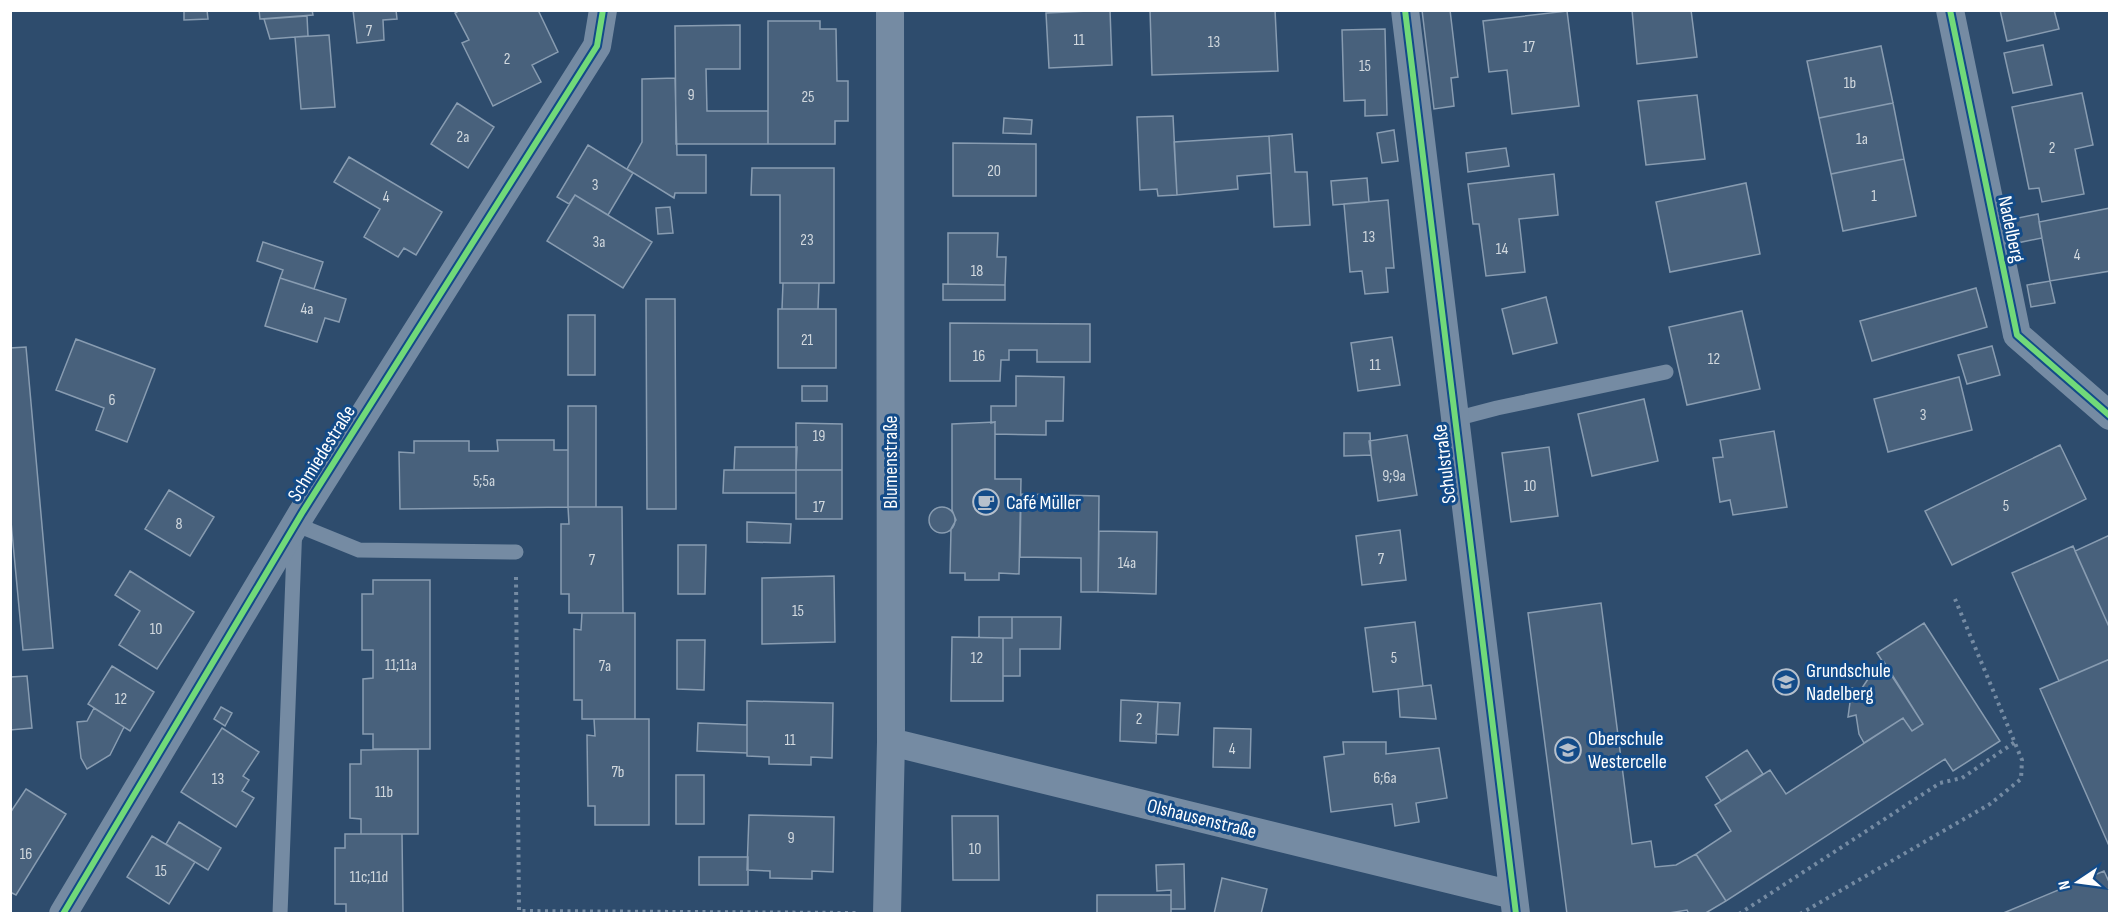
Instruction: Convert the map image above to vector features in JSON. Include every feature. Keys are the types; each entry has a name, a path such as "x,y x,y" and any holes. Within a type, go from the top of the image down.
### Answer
{"street":[{"name":"Schmiedestraße","path":"63,914 295,524 597,46 603,10"},
{"name":"Blumenstraße","path":"887,913 891,742 890,10"},
{"name":"Schulstraße","path":"1405,10 1515,904"},
{"name":"Nadelberg","path":"1950,10 2017,335 2109,416"},
{"name":"Olshausenstraße","path":"891,742 1515,904"}],"lane":[{"path":"1455,419 1666,372"},
{"name":"Schmiedestraße","path":"280,914 295,524 359,550 516,552"}],"path":[{"path":"516,552 519,911 887,913"},
{"path":"1800,914 1990,804 2021,779 2022,760 1955,599"},
{"path":"1739,914 1940,783 1962,778 2015,742"}],"building":[{"path":"184,10 207,10 208,19 184,20"},
{"path":"259,10 312,10 313,15 260,19"},
{"path":"353,10 396,10 397,19 383,20 384,40 357,43"},
{"path":"460,10 538,10 558,52 532,65 541,82 493,106 462,43 469,40 455,13"},
{"path":"1110,10 1112,65 1049,68 1046,13"},
{"path":"1150,10 1275,10 1278,71 1152,75"},
{"path":"1422,10 1450,10 1458,77 1451,78 1454,106 1434,109"},
{"path":"1632,10 1691,10 1697,57 1637,64"},
{"path":"2000,10 2054,10 2059,29 2007,41"},
{"path":"1567,11 1579,106 1512,114 1507,70 1489,72 1483,21"},
{"path":"307,16 308,36 270,39 264,19"},
{"path":"768,21 820,21 820,29 836,29 837,81 848,81 848,121 835,121 835,144 768,144"},
{"path":"740,25 740,69 706,69 707,111 768,111 768,144 676,144 675,26"},
{"path":"1385,29 1387,115 1365,116 1365,100 1344,101 1342,30"},
{"path":"329,35 335,107 301,109 295,37"},
{"path":"2043,45 2052,85 2013,93 2004,53"},
{"path":"1881,46 1893,103 1819,118 1807,61"},
{"path":"675,78 677,155 706,155 706,193 675,193 674,198 627,169 642,142 642,79"},
{"path":"2082,93 2093,145 2075,149 2084,194 2042,202 2039,188 2029,189 2012,107"},
{"path":"1697,95 1705,159 1646,165 1638,101"},
{"path":"457,103 494,127 468,168 431,144"},
{"path":"1893,103 1904,159 1831,174 1819,118"},
{"path":"1173,116 1177,195 1158,196 1157,189 1140,190 1137,117"},
{"path":"1004,118 1032,120 1031,134 1003,133"},
{"path":"1394,130 1398,161 1382,163 1377,133"},
{"path":"1292,134 1295,172 1307,172 1310,225 1274,227 1269,136"},
{"path":"1269,136 1271,173 1237,176 1238,189 1177,195 1174,142"},
{"path":"953,143 1036,144 1036,196 953,196"},
{"path":"588,145 633,173 608,215 575,195 569,204 557,197"},
{"path":"1506,148 1509,166 1468,172 1466,153"},
{"path":"349,157 442,212 416,255 404,248 398,257 364,237 380,209 334,182"},
{"path":"1904,159 1916,216 1843,231 1831,174"},
{"path":"752,168 834,168 834,283 780,283 780,195 751,195"},
{"path":"1554,174 1558,215 1519,219 1525,272 1486,276 1479,224 1473,224 1468,184"},
{"path":"1367,178 1369,202 1333,205 1331,181"},
{"path":"1746,183 1760,254 1670,272 1656,202"},
{"path":"575,195 652,242 623,288 547,241"},
{"path":"1388,200 1394,268 1386,268 1388,292 1365,294 1362,271 1350,272 1344,204"},
{"path":"670,207 673,233 658,234 656,208"},
{"path":"2110,208 2110,271 2050,281 2039,222"},
{"path":"2038,214 2042,238 2017,243 2013,219"},
{"path":"948,233 998,233 997,257 1006,257 1005,285 948,284"},
{"path":"263,242 323,262 314,289 280,278 283,270 257,261"},
{"path":"280,278 346,299 339,322 325,318 317,342 265,326"},
{"path":"2050,281 2055,303 2031,307 2027,285"},
{"path":"783,283 819,283 818,309 782,309"},
{"path":"943,284 1005,285 1005,300 943,300"},
{"path":"1976,288 1987,327 1872,361 1860,321"},
{"path":"1546,297 1557,343 1513,354 1502,309"},
{"path":"646,299 675,299 676,509 647,509"},
{"path":"778,309 836,309 836,368 778,368"},
{"path":"1742,311 1760,389 1687,405 1669,327"},
{"path":"568,315 595,315 595,375 568,375"},
{"path":"950,323 1090,324 1090,362 1037,362 1037,350 1009,350 1009,360 1001,360 1000,381 950,381"},
{"path":"1392,337 1400,385 1358,391 1351,343"},
{"path":"76,339 155,369 127,442 96,430 104,408 56,390"},
{"path":"1992,346 2000,375 1967,384 1958,355"},
{"path":"26,347 53,648 23,650 10,511 10,348"},
{"path":"1016,376 1064,377 1063,421 1046,421 1046,435 995,434 995,422 991,423 991,406 1016,406"},
{"path":"1959,377 1972,430 1888,452 1874,399"},
{"path":"802,386 827,386 827,401 802,401"},
{"path":"1644,399 1658,461 1592,476 1578,414"},
{"path":"568,406 596,406 596,507 568,507"},
{"name":"Café Müller","path":"995,422 995,479 1021,479 1019,574 999,573 999,580 965,580 965,573 950,573 951,529 956,520 952,510 952,424"},
{"path":"796,423 842,424 842,470 796,470"},
{"path":"1774,431 1787,507 1733,515 1730,500 1720,502 1713,458 1723,457 1720,440"},
{"path":"1344,433 1370,433 1371,455 1344,456"},
{"path":"1407,435 1417,495 1378,501 1369,441"},
{"path":"497,440 554,440 554,450 568,450 568,507 400,509 399,452 414,453 414,441 469,441 469,451 498,451"},
{"path":"2060,445 2086,499 1952,565 1925,511"},
{"path":"735,447 797,447 796,470 734,470"},
{"path":"1549,447 1558,516 1511,522 1502,453"},
{"path":"724,470 796,470 796,493 723,493"},
{"path":"796,470 842,470 842,519 796,519"},
{"path":"169,490 214,517 190,556 145,529"},
{"path":"1021,494 1099,496 1098,592 1081,592 1081,558 1020,557"},
{"path":"568,507 622,507 623,613 569,613 569,594 561,594 561,524 569,524"},
{"path":"942,507 951,511 955,520 951,529 942,533 933,529 929,520 933,511"},
{"path":"747,522 791,524 790,543 747,542"},
{"path":"1400,530 1406,580 1362,585 1356,536"},
{"path":"1099,531 1157,532 1156,594 1098,592"},
{"path":"2110,535 2110,629 2075,551"},
{"path":"678,545 706,545 705,594 678,594"},
{"path":"2073,546 2110,629 2110,659 2059,681 2012,573"},
{"path":"130,571 194,612 157,669 119,645 140,611 115,595"},
{"path":"834,576 835,642 762,644 762,578"},
{"path":"373,580 430,580 430,749 373,749 373,734 363,734 363,679 373,678 373,650 362,650 362,594 373,594"},
{"path":"1601,603 1632,844 1651,841 1655,867 1676,865 1696,854 1726,901 1704,914 1689,914 1687,910 1663,914 1567,914 1528,613"},
{"path":"582,613 635,613 635,719 582,719 582,700 574,700 574,629 581,630"},
{"path":"979,617 1012,617 1012,638 979,638"},
{"path":"1012,617 1061,617 1060,649 1020,649 1020,676 1003,676 1003,638 1012,638"},
{"path":"1415,622 1423,686 1373,692 1365,628"},
{"path":"1924,623 2000,741 1953,771 1945,759 1726,901 1696,854 1731,831 1715,805 1770,770 1786,794 1903,718 1912,731 1923,724 1877,653"},
{"path":"952,637 1003,638 1003,701 951,701"},
{"path":"677,640 705,640 704,690 677,689"},
{"path":"2110,659 2110,848 2040,689"},
{"path":"1884,662 1923,724 1912,731 1903,718 1864,743 1859,734 1856,715 1848,717 1852,688 1860,691 1874,670"},
{"path":"112,666 154,692 130,731 88,704"},
{"path":"27,676 32,728 10,730 10,677"},
{"path":"1431,685 1436,719 1400,717 1398,689"},
{"path":"1121,700 1158,702 1156,743 1120,741"},
{"path":"747,701 833,703 832,758 811,757 811,765 769,764 769,757 747,756"},
{"path":"1158,702 1180,703 1178,735 1156,734"},
{"path":"221,707 232,713 225,726 214,719"},
{"path":"94,708 124,727 110,755 87,769 81,758 77,722 87,721"},
{"path":"594,719 649,719 649,825 595,825 595,806 588,806 587,735 595,736"},
{"path":"698,723 747,725 747,753 697,751"},
{"path":"222,728 259,752 243,776 249,780 242,791 254,798 236,827 181,792"},
{"path":"1214,728 1251,729 1250,768 1213,767"},
{"path":"1343,742 1386,742 1386,754 1439,748 1447,798 1416,803 1419,822 1395,826 1392,804 1331,812 1324,757 1344,754"},
{"path":"418,749 418,834 361,834 361,819 350,818 350,764 361,764 361,750"},
{"path":"1747,750 1763,774 1721,801 1706,777"},
{"path":"676,775 704,775 704,824 676,824"},
{"path":"26,789 66,814 16,895 10,892 10,813"},
{"path":"749,815 834,817 833,872 812,871 812,879 770,878 770,871 747,870"},
{"path":"952,816 998,816 999,880 953,880"},
{"path":"179,822 221,848 208,870 166,844"},
{"path":"345,834 402,834 403,914 346,914 346,904 335,904 335,848 345,848"},
{"path":"152,836 195,862 169,904 127,877"},
{"path":"699,857 748,857 748,885 699,885"},
{"path":"1184,864 1185,909 1171,909 1171,890 1157,891 1156,865"},
{"path":"2104,871 2110,884 2110,914 2001,914"},
{"path":"1222,878 1267,889 1261,914 1214,914"},
{"path":"1097,895 1171,895 1171,914 1097,914"}],"cycle path":[{"path":"63,914 302,513 597,46 603,10"},
{"path":"1405,10 1516,914"},
{"path":"1950,10 2017,335 2110,416"}],"place":[{"name":"Café Müller","path":"986,502"},
{"name":"Grundschule Nadelberg","path":"1786,682"},
{"name":"Oberschule Westercelle","path":"1568,750"}]}
